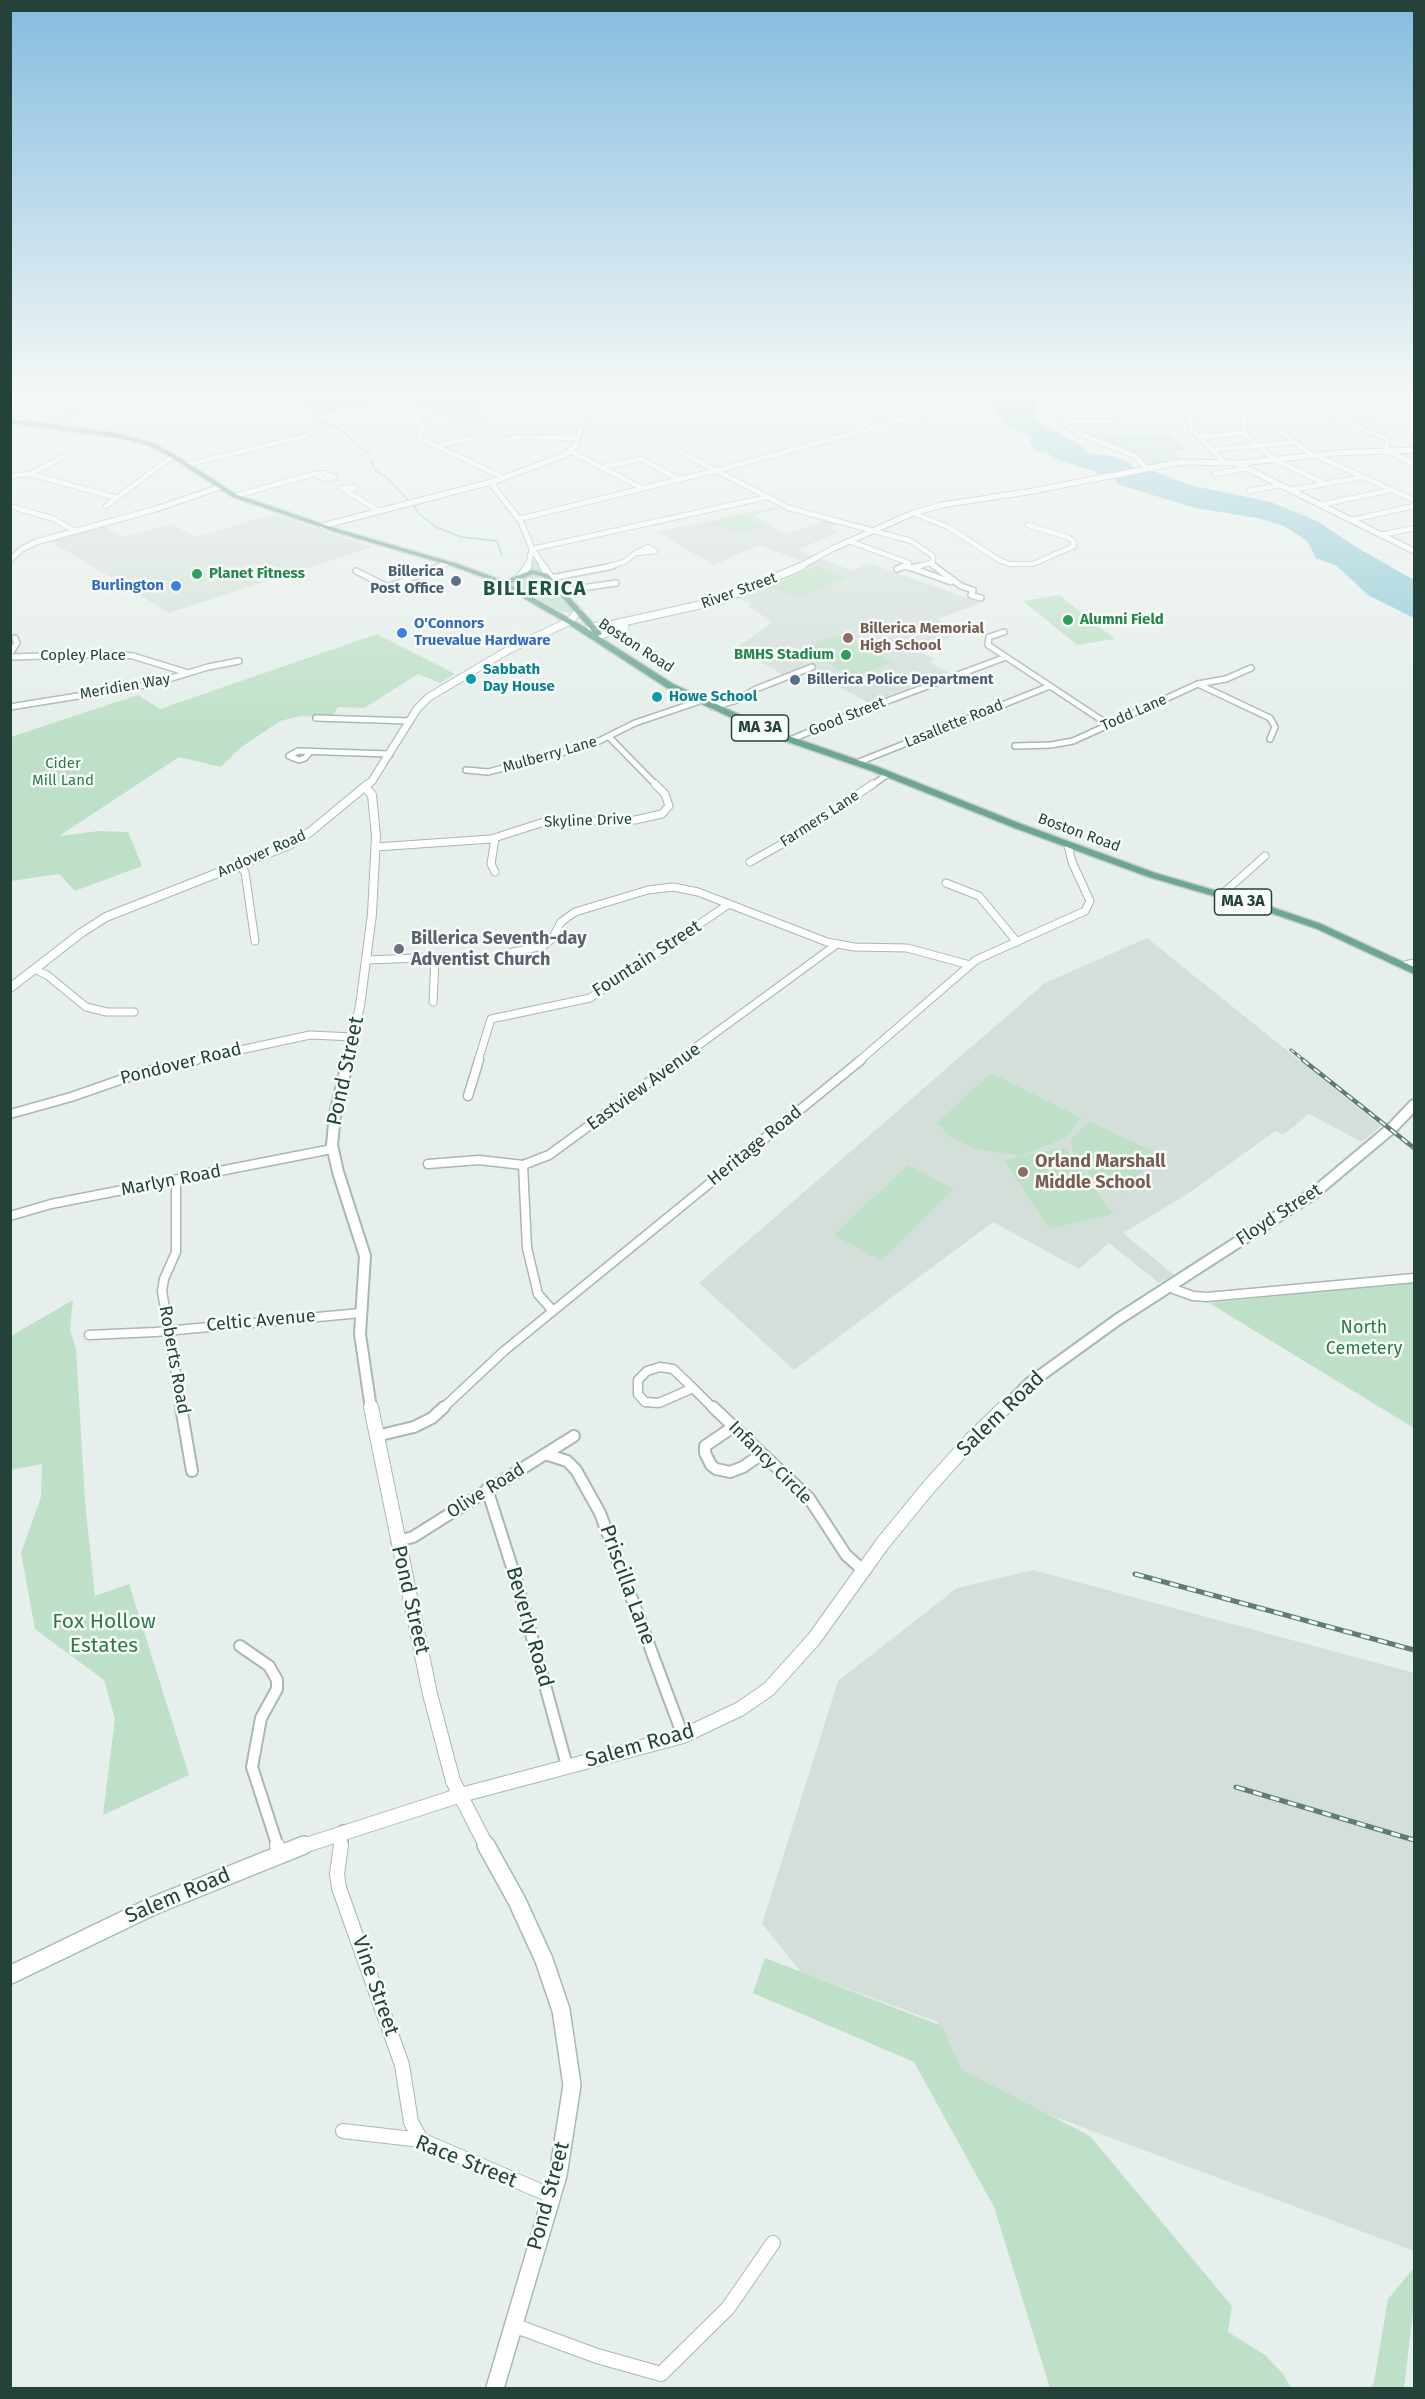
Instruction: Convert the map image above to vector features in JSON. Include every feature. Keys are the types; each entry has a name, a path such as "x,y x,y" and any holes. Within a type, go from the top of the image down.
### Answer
{"main road":[{"path":"10,560 31,544 161,505"},
{"name":"Boston Road","path":"261,505 322,526 448,563 504,584 598,637 670,686 790,740 859,762 1159,878 1316,926 1411,966"},
{"path":"322,526 402,505"},
{"path":"508,505 519,519 532,549 551,578"},
{"name":"River Street","path":"591,627 610,625 722,600 794,570 849,541 913,513 947,505"},
{"path":"1320,505 1414,551"},
{"path":"521,576 528,568 532,549"},
{"path":"504,584 521,576 538,572 551,578"},
{"name":"MA 3A","path":"551,578 598,637"},
{"path":"559,614 578,611"},
{"path":"570,621 578,611"},
{"name":"River Street","path":"598,637 656,615"},
{"name":"Andover Road","path":"10,988 81,933 106,917 239,866 299,839 330,818 365,787 390,754 423,702 441,687 510,649 570,621"},
{"name":"Pond Street","path":"365,787 372,795 376,848 372,914 354,1037 335,1114 333,1149 365,1256 361,1313 363,1358 397,1541 430,1694 453,1781 517,1900 544,1960 561,2010 572,2085 566,2136 552,2196 495,2388"},
{"name":"Floyd Street","path":"1132,1310 1314,1193 1373,1144 1414,1105"},
{"name":"Salem Road","path":"10,1975 99,1930 343,1830 461,1795 683,1736 723,1719 769,1689 814,1639 928,1488 1004,1407 1061,1359 1132,1310"}],"street":[{"path":"368,505 379,511"},
{"path":"519,519 575,505"},
{"path":"532,549 727,505"},
{"path":"785,505 911,541 933,556 933,561 930,563"},
{"path":"1351,520 1414,506"},
{"path":"11,507 54,519 75,531"},
{"path":"913,513 948,526 1005,563 1033,564 1074,546 1073,541 1067,537 1028,525"},
{"path":"1381,535 1414,528"},
{"path":"849,541 973,590 971,595 981,598"},
{"path":"551,578 624,562 636,553"},
{"path":"356,571 388,587 448,563"},
{"path":"897,569 930,563 961,586"},
{"path":"562,591 616,583 599,569"},
{"path":"936,577 945,574"},
{"path":"1004,632 989,637 988,643 1109,725"},
{"path":"10,655 17,643 15,638"},
{"name":"Copley Place","path":"10,655 117,654 133,656 188,674"},
{"name":"Good Street","path":"790,740 847,716 1006,657"},
{"name":"Meridien Way","path":"10,707 153,684 239,661"},
{"path":"713,707 737,700 756,689 812,667"},
{"name":"Todd Lane","path":"1015,746 1065,743 1198,684 1226,679 1251,668"},
{"path":"1198,684 1270,718 1275,727 1270,739"},
{"name":"Lasallette Road","path":"859,762 1050,686"},
{"name":"Mulberry Lane","path":"466,770 488,772 570,751 609,737 635,723 700,700"},
{"path":"316,718 410,722"},
{"name":"Skyline Drive","path":"376,848 495,838 541,822 635,820 656,816 667,810 669,802 665,794 609,737"},
{"path":"310,752 390,754"},
{"name":"Farmers Lane","path":"750,862 789,840 888,774"},
{"path":"495,838 491,864 495,872"},
{"name":"Heritage Road","path":"376,1436 414,1427 432,1418 504,1351 860,1061 970,965 1072,919 1089,908 1088,893 1072,862 1068,844"},
{"path":"1221,896 1264,856"},
{"path":"239,866 245,872 255,941"},
{"path":"946,883 972,891 979,896 1017,942"},
{"path":"504,954 543,946 552,939 557,927 565,917 648,890 681,888 837,944 908,948 970,965"},
{"name":"Fountain Street","path":"468,1096 490,1019 590,998 729,904"},
{"name":"Eastview Avenue","path":"428,1164 479,1160 524,1165 549,1155 837,944"},
{"path":"366,960 447,957"},
{"path":"433,1002 435,958"},
{"path":"36,970 49,977 86,1007 107,1012 134,1012"},
{"name":"Pondover Road","path":"10,1114 63,1100 143,1072 283,1039 310,1035 354,1037"},
{"name":"Marlyn Road","path":"10,1216 51,1204 333,1149"},
{"path":"524,1165 527,1248 538,1294 553,1311"},
{"name":"Roberts Road","path":"176,1180 176,1252 164,1279 162,1291 192,1471"},
{"path":"1168,1287 1192,1296 1207,1297 1414,1278"},
{"name":"Celtic Avenue","path":"89,1335 168,1331 361,1313"},
{"name":"Infancy Circle","path":"693,1388 659,1403 645,1402 638,1394 638,1380 647,1371 660,1367 673,1369 809,1498 846,1555 864,1571"},
{"path":"733,1427 705,1446 705,1453 711,1465 716,1469 730,1472 743,1467 762,1454"},
{"name":"Olive Road","path":"397,1541 413,1537 574,1436"},
{"name":"Priscilla Lane","path":"545,1454 567,1461 576,1470 600,1513 683,1736"},
{"name":"Beverly Road","path":"488,1489 518,1586 567,1766"},
{"path":"240,1646 269,1666 277,1680 277,1689 261,1718 252,1767 280,1854"},
{"name":"Vine Street","path":"343,1830 337,1874 339,1888 402,2065 411,2122 421,2140"},
{"name":"Race Street","path":"343,2131 421,2140 552,2196"},
{"path":"513,2325 597,2356 661,2374 728,2308 773,2243"}],"shaded area":[{"path":"779,506 784,508 754,515 785,534 827,520 839,523 829,528 839,532 797,550 813,557 804,562 759,545 714,565 657,532"},
{"path":"274,514 372,547 169,613 50,541 104,526 123,537 172,524 196,537"},
{"name":"Billerica Memorial High School","path":"821,559 853,571 869,563 981,603 937,619 964,629 920,653 935,659 929,662 950,673 869,703 804,668 784,675 736,648 772,623 754,609 747,608 752,603 733,598"},
{"name":"Orland Marshall Middle School","path":"1147,938 1381,1126 1362,1142 1309,1114 1283,1135 1275,1131 1189,1193 1123,1233 1174,1275 1159,1283 1109,1243 1079,1269 993,1222 794,1370 699,1283 1045,983"},
{"path":"1033,1570 1414,1673 1414,2251 940,2074 938,2022 801,1972 762,1924 838,1681 957,1588"}],"green space":[{"path":"743,514 764,527 736,532 709,523"},
{"path":"534,558 572,609 571,612 562,612 511,584 529,574"},
{"path":"816,566 846,577 801,598 770,587"},
{"name":"Alumni Field","path":"1059,595 1115,639 1077,645 1023,601"},
{"name":"Cider Mill Land","path":"377,634 455,674 440,683 418,674 364,708 338,707 332,717 300,716 280,721 240,748 221,767 179,757 59,836 99,831 128,832 142,866 75,891 59,874 11,881 11,737 138,695 160,709"},
{"name":"BMHS Stadium","path":"837,635 849,638 891,663 855,676 843,672 802,648"},
{"path":"991,1073 1081,1118 1065,1138 1020,1156 976,1149 952,1137 937,1123"},
{"path":"1089,1121 1154,1152 1155,1157 1122,1193 1092,1178 1073,1153 1071,1140"},
{"path":"1065,1147 1113,1214 1049,1229 1004,1160"},
{"path":"908,1165 954,1189 881,1261 834,1235"},
{"name":"North Cemetery","path":"1414,1282 1414,1428 1209,1303"},
{"name":"Fox Hollow Estates","path":"73,1300 70,1330 76,1349 85,1501 95,1596 129,1584 189,1775 103,1815 115,1719 104,1680 35,1629 21,1553 41,1497 42,1464 11,1470 11,1336"},
{"path":"765,1958 942,2026 961,2069 1090,2136 1232,2306 1228,2332 1265,2355 1283,2374 1291,2388 1050,2388 994,2207 914,2062 753,1993"},
{"path":"1413,2269 1414,2303 1404,2388 1370,2388 1374,2382 1388,2299"}],"water":[{"path":"1185,505 1278,505 1317,521 1356,547 1414,580 1414,618 1368,595 1337,566 1316,558 1307,541 1284,526 1258,518"}],"waterway":[{"path":"414,505 418,513 436,527 461,537 497,541 502,555"}],"railway":[{"path":"1291,1050 1305,1061"},
{"path":"1303,1060 1414,1148"},
{"path":"1135,1574 1414,1650"},
{"path":"1236,1787 1414,1840"}],"place":[{"name":"Planet Fitness","path":"197,574"},
{"name":"Billerica Post Office","path":"456,581"},
{"name":"Burlington","path":"176,586"},
{"name":"Alumni Field","path":"1068,620"},
{"name":"O'Connors Truevalue Hardware","path":"402,633"},
{"name":"Billerica Memorial High School","path":"848,638"},
{"name":"BMHS Stadium","path":"846,655"},
{"name":"Sabbath Day House","path":"471,679"},
{"name":"Billerica Police Department","path":"795,680"},
{"name":"Howe School","path":"657,697"},
{"name":"Billerica Seventh-day Adventist Church","path":"399,949"},
{"name":"Orland Marshall Middle School","path":"1023,1172"}],"district":[{"name":"BILLERICA","path":"535,589"}]}
